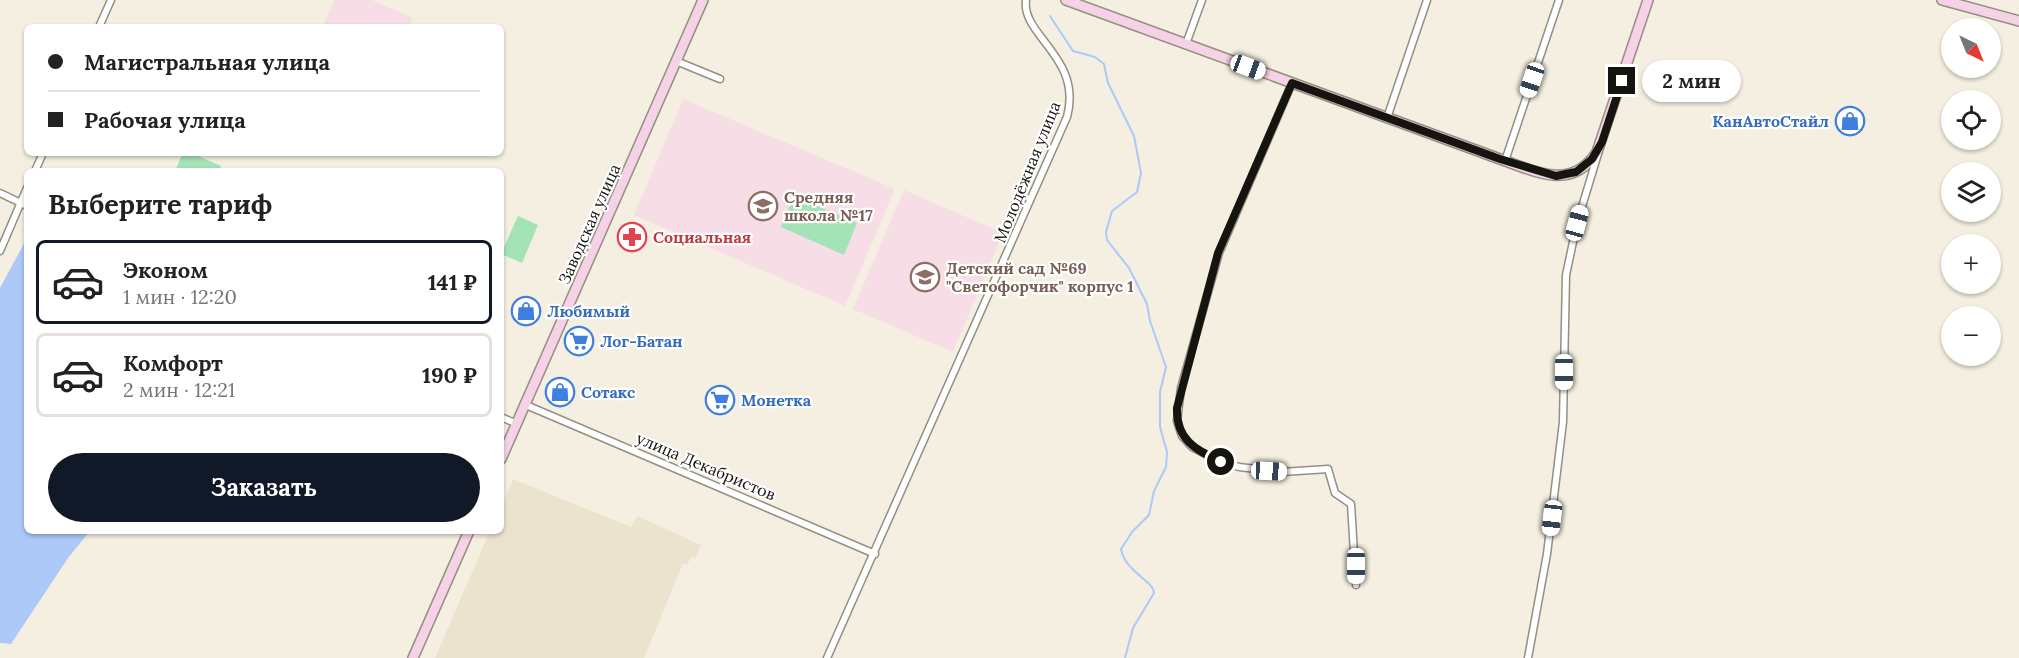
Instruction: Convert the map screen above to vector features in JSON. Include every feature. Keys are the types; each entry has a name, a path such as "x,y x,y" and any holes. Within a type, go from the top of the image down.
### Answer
{"street":[{"path":"100,24 111,0"},
{"name":"Заводская улица","path":"504,452 703,0"},
{"name":"Молодёжная улица","path":"827,658 1067,117 1071,100 1069,82 1029,16 1026,0"},
{"path":"1066,0 1505,161 1550,175 1570,174 1588,164 1602,142"},
{"path":"1186,44 1202,0"},
{"path":"1387,118 1427,0"},
{"path":"1505,161 1559,0"},
{"path":"1528,658 1547,554 1563,422 1566,275 1583,199 1648,0"},
{"path":"1942,0 2019,21"},
{"path":"676,61 720,79"},
{"path":"1292,83 1218,253 1181,388 1177,421 1182,436 1192,447 1214,459 1239,467 1282,472 1328,469 1335,493 1351,504 1356,585"},
{"path":"0,193 24,205 0,251"},
{"name":"улица Декабристов","path":"526,405 875,554"},
{"path":"504,418 517,424"},
{"path":"413,658 468,534"}],"shaded area":[{"path":"335,0 372,0 413,18 410,24 323,24"},
{"name":"Средняя школа №17","path":"683,99 895,189 845,306 634,215"},
{"name":"Детский сад №69 \"Светофорчик\" корпус 1","path":"904,190 1003,233 953,352 853,309"},
{"path":"513,479 631,527 637,516 701,545 695,558 691,557 687,565 683,563 644,658 435,658 489,534 504,534 504,500"}],"green space":[{"path":"182,156 198,156 221,166 220,168 176,168"},
{"path":"794,196 857,223 844,255 781,227"},
{"path":"518,216 538,225 522,263 504,255 504,247"}],"water":[{"path":"24,244 24,534 88,534 68,558 11,644 0,643 0,288"}],"waterway":[{"path":"1050,16 1073,51 1095,57 1104,64 1108,83 1134,136 1141,173 1137,192 1112,211 1106,232 1107,240 1129,268 1147,304 1150,321 1166,367 1160,392 1160,427 1167,452 1166,467 1154,491 1149,515 1132,532 1121,549 1128,564 1149,584 1154,593 1133,628 1125,658"}],"place":[{"name":"КанАвтоСтайл","path":"1850,121"},
{"name":"Средняя школа №17","path":"763,206"},
{"name":"Социальная","path":"632,237"},
{"name":"Детский сад №69 \"Светофорчик\" корпус 1","path":"925,277"},
{"name":"Любимый","path":"526,311"},
{"name":"Лог-Батан","path":"579,341"},
{"name":"Сотакс","path":"560,392"},
{"name":"Монетка","path":"720,400"}],"route":[{"path":"1221,462 1192,447 1182,436 1177,421 1177,408 1218,253 1292,83 1500,159 1543,174 1556,176 1582,169 1597,152 1622,81"}]}
